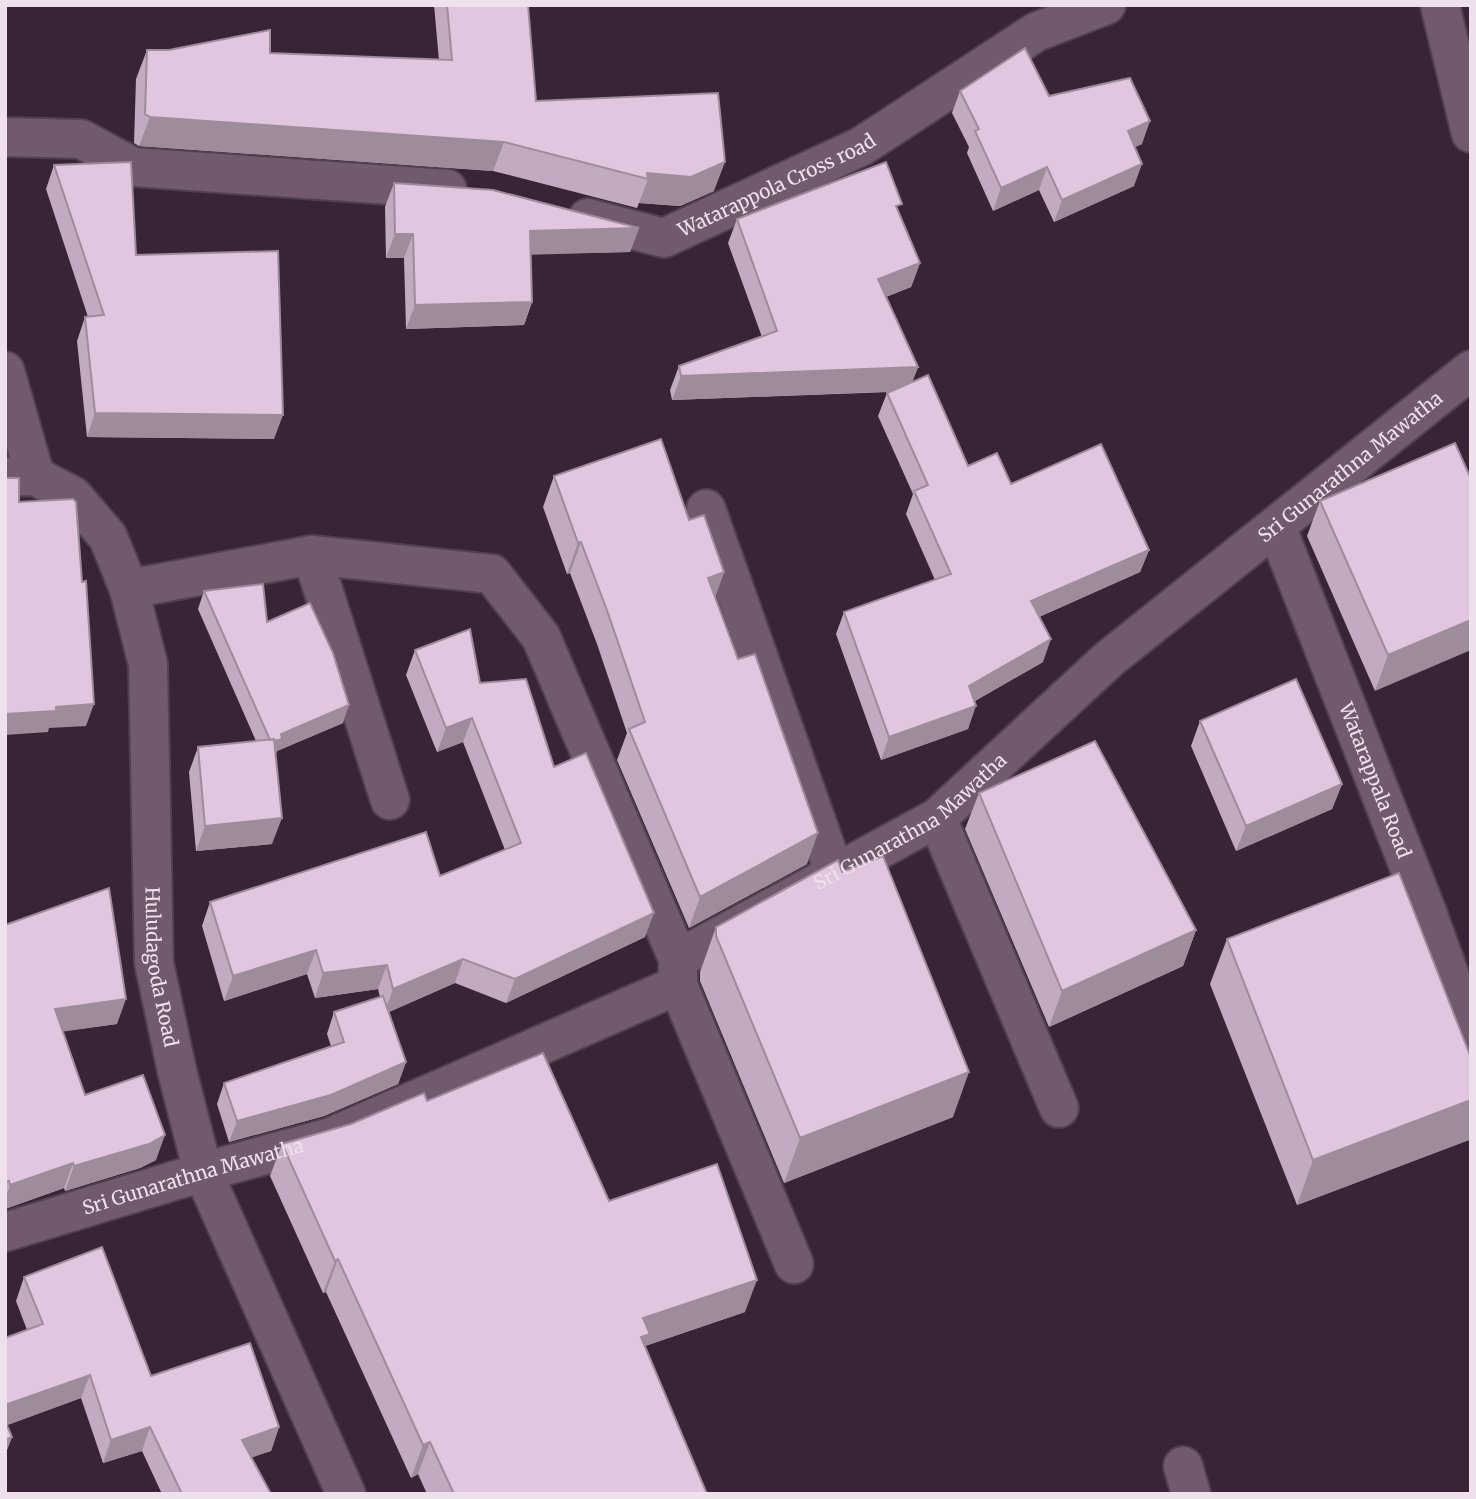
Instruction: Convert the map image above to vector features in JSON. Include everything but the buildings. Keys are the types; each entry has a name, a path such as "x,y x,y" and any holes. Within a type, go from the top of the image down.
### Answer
{"street":[{"name":"Watarappola Cross road","path":"551,208 664,238 862,146 1036,32 1106,5"},
{"path":"1440,5 1471,133"},
{"path":"5,137 81,139 133,166 488,192"},
{"name":"Sri Gunarathna Mawatha","path":"5,1232 203,1172 331,1137 678,972 835,874 937,818 1109,660 1471,370"},
{"path":"5,371 20,477"},
{"name":"Huludagoda Road","path":"20,477 73,496 108,537 129,589 148,664 154,963 177,1071 203,1172 346,1494"},
{"path":"706,509 835,874"},
{"name":"Watarappala Road","path":"1276,526 1471,1035"},
{"path":"129,589 312,555 492,574 541,637 794,1264"},
{"path":"312,555 390,800"},
{"path":"937,818 1059,1108"}]}
